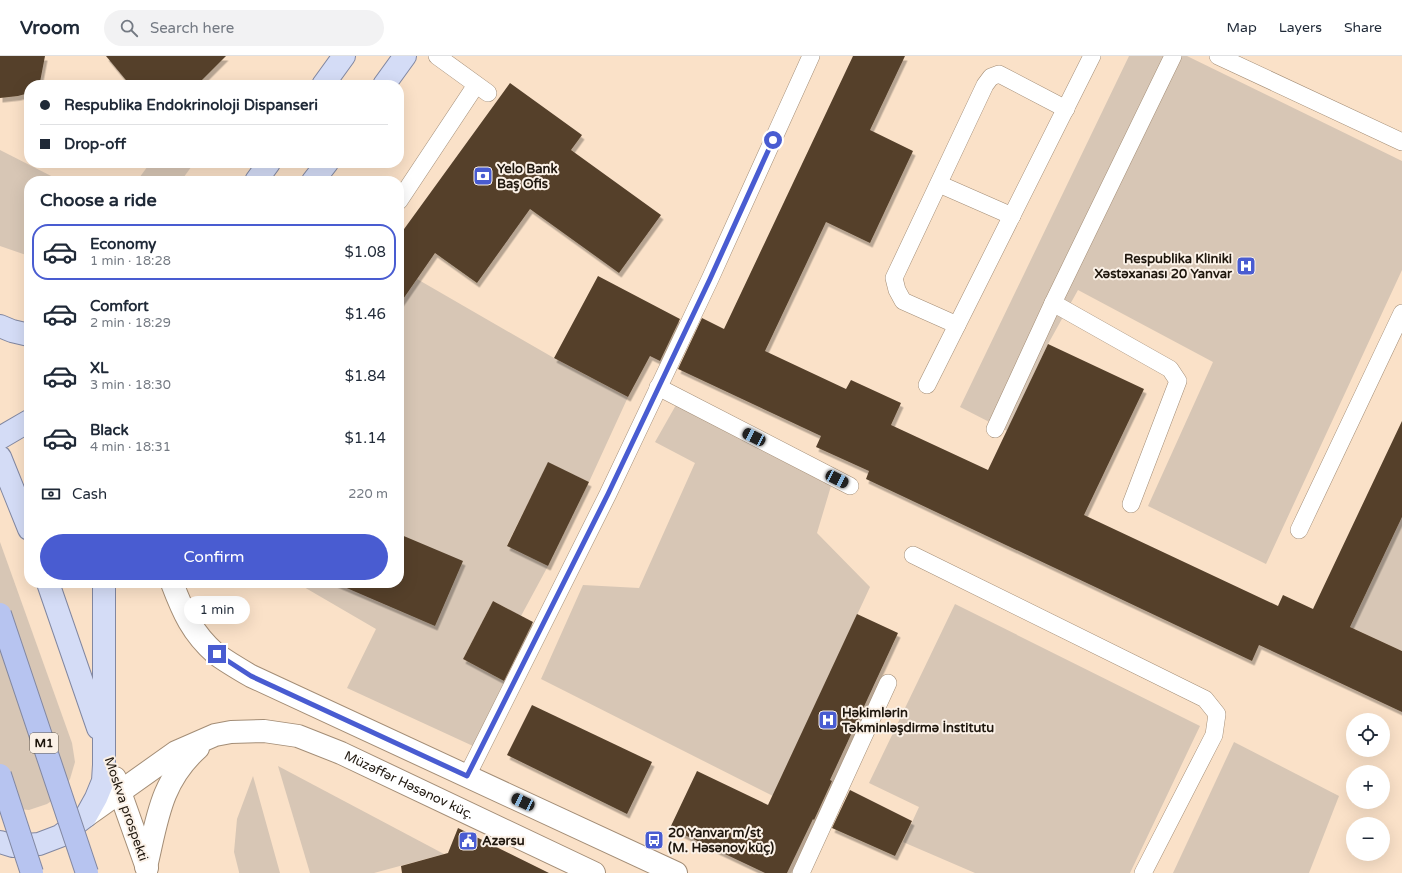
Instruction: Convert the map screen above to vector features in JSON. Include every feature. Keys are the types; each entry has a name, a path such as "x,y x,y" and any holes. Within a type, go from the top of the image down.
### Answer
{"highway":[{"name":"M1","path":"0,614 88,873"},
{"path":"0,775 32,873"}],"main road":[{"path":"327,80 344,56"},
{"path":"388,80 405,56"},
{"path":"317,176 323,168"},
{"path":"0,326 24,334"},
{"path":"0,438 24,424"},
{"path":"0,457 24,517"},
{"path":"0,494 14,505 24,522"},
{"path":"50,588 103,744"},
{"path":"86,816 103,781 104,588"},
{"path":"174,588 182,610 198,635 222,658 251,676 676,873"},
{"name":"Müzəffər Həsənov küç.","path":"215,735 231,732 264,731 298,736 318,743 594,873"},
{"path":"0,842 13,846 39,844 60,836 120,791 176,752 215,735"},
{"path":"147,870 161,806 174,775 185,760 215,735"},
{"name":"Moskva prospekti","path":"103,744 147,870"}],"lane":[{"path":"404,194 482,89 437,56"},
{"path":"467,776 608,494 710,279 810,56"},
{"path":"927,385 1092,56"},
{"path":"995,429 1053,303 1173,56"},
{"path":"1218,56 1402,142"},
{"path":"957,325 903,301 897,290 894,278 986,85 991,77 999,74 1066,109"},
{"path":"939,184 1012,216"},
{"path":"1053,303 1170,369 1178,381 1131,504"},
{"path":"1299,530 1402,313"},
{"path":"658,387 850,486"},
{"path":"913,555 1204,699 1217,714 1214,735 1143,873"},
{"path":"801,873 888,683"}],"shaded area":[{"path":"1129,56 1187,56 1402,161 1402,270 1266,564 1148,506 1213,362 1078,290 1048,344 1007,431 960,407"},
{"path":"0,150 24,162 24,168 35,168 51,176 24,176 24,254 0,246"},
{"path":"146,168 190,168 185,176 141,176"},
{"path":"417,279 554,358 628,397 589,482 548,463 507,545 548,566 521,616 493,601 463,659 506,682 473,746 347,688 376,629 306,588 404,588 404,298"},
{"path":"676,405 831,486 817,533 870,587 773,796 541,679 583,585 639,588 695,463 655,442"},
{"path":"1402,517 1402,651 1350,627"},
{"path":"0,542 72,743 75,762 70,779 57,797 47,804 29,810 8,808 0,804"},
{"path":"955,604 1200,726 1130,873 975,873 903,842 919,807 869,783"},
{"path":"1234,742 1339,796 1309,873 1173,873"},
{"path":"278,766 444,854 374,873 310,873"},
{"path":"253,776 280,873 239,873 234,852 237,819"}],"building":[{"path":"0,56 45,56 40,80 24,80 24,94 0,98"},
{"path":"106,56 226,56 202,80 126,80"},
{"path":"853,56 905,56 870,130 913,151 870,243 826,222 765,351 846,389 851,380 901,403 891,425 988,470 1048,344 1144,389 1084,515 1278,606 1283,595 1313,609 1402,421 1402,517 1350,627 1402,651 1402,712 1259,645 1252,661 866,479 869,471 816,447 821,436 678,369 702,318 724,329"},
{"path":"510,83 582,135 571,150 661,215 619,273 530,209 477,283 435,253 404,298 404,229"},
{"path":"598,276 680,319 660,361 650,356 628,397 554,358"},
{"path":"548,462 589,482 548,566 507,546"},
{"path":"404,536 463,561 435,626 347,588 404,588"},
{"path":"493,601 533,622 504,681 463,659"},
{"path":"857,614 898,633 830,780 832,781 814,820 813,819 787,873 765,873 670,828 697,771 768,805"},
{"path":"532,705 652,762 627,814 507,755"},
{"path":"850,790 912,821 895,856 832,828"},
{"name":"Azərsu","path":"458,828 549,873 402,873 401,866 448,853"}],"place":[{"name":"Yelo Bank Baş Ofis","path":"483,176"},
{"name":"Respublika Kliniki Xəstəxanası 20 Yanvar","path":"1246,266"},
{"name":"Həkimlərin Təkminləşdirmə İnstitutu","path":"828,720"},
{"name":"20 Yanvar m/st (M. Həsənov küç)","path":"654,840"},
{"name":"Azərsu","path":"468,841"}],"route":[{"path":"217,654 251,676 467,776 608,494 710,279 773,140"}]}
